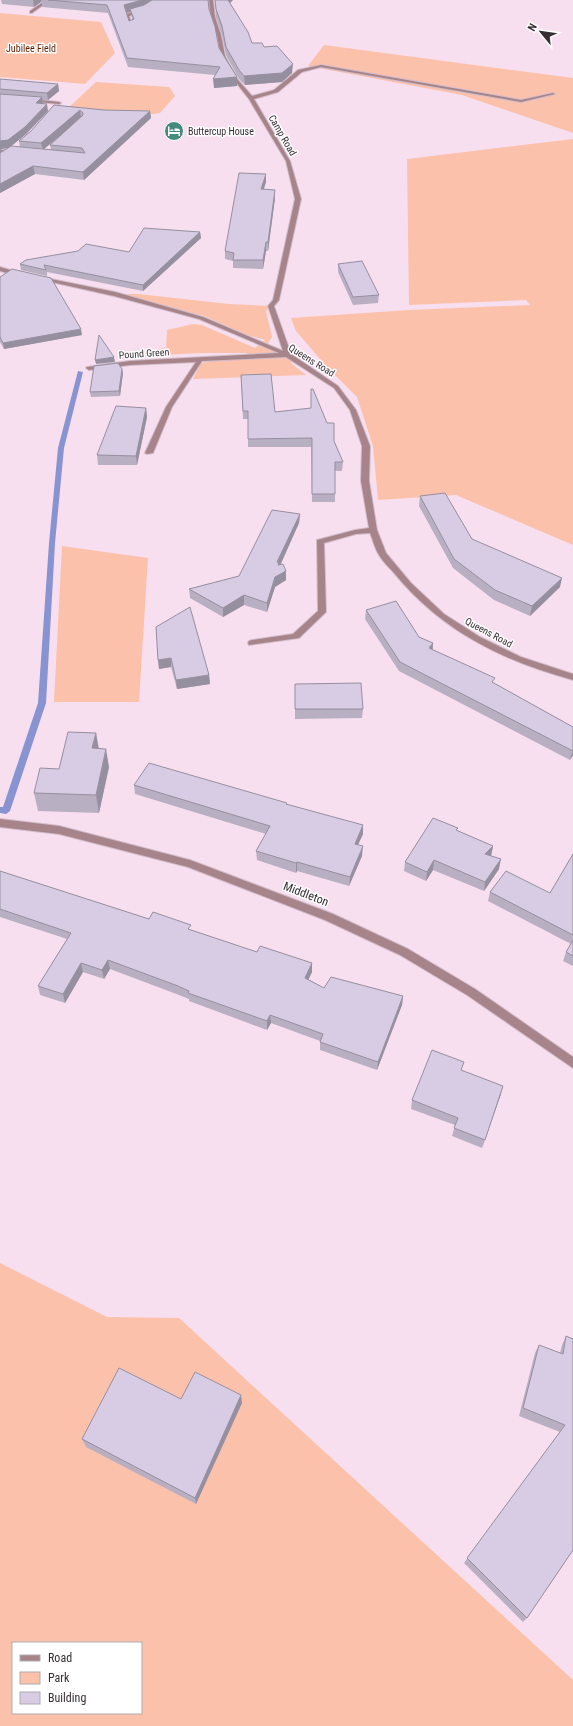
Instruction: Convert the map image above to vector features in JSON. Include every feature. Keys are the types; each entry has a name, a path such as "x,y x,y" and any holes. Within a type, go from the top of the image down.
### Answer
{"street":[{"path":"31,12 48,0"},
{"path":"131,27 127,15 143,11 159,0"},
{"name":"Camp Road","path":"211,0 213,17 219,34 223,56 236,80 251,98 288,161 298,199 276,300 271,306 288,355"},
{"path":"251,98 276,91 300,71 321,66 521,101 553,94"},
{"path":"22,100 59,103 54,108"},
{"path":"0,159 17,146"},
{"path":"0,151 11,150 24,152"},
{"name":"Queens Road","path":"0,269 31,277 115,294 201,318 288,355 336,387 353,410 366,446 365,481 373,530 382,554 408,585 441,616 476,639 518,659 573,677"},
{"name":"Pound Green","path":"89,368 130,363 288,355"},
{"path":"149,453 169,407 200,360"},
{"path":"252,643 296,636 322,612 320,542 355,532 373,530"},
{"name":"Middleton","path":"0,823 59,830 190,864 329,917 404,952 471,992 573,1063"}],"green space":[{"name":"Jubilee Field","path":"0,13 101,22 115,53 85,84 0,77"},
{"path":"324,45 573,78 573,133 462,95 308,66"},
{"path":"96,82 169,87 175,96 160,113 136,116 51,144 40,143 64,112"},
{"path":"573,139 573,545 456,495 378,500 373,446 357,397 326,366 296,331 291,318 409,310 530,305 526,300 409,305 407,159"},
{"path":"115,294 138,294 229,304 271,306 266,311 272,337 267,345 288,355 292,364 306,375 193,379 201,363 247,359 247,353 201,353 126,357 124,354 166,348 167,330 193,324 202,325 255,348 265,340 244,334 204,316"},
{"path":"62,546 148,558 139,702 54,702"},
{"path":"0,1263 107,1317 179,1318 573,1680 573,1726 0,1726"}],"building":[{"path":"48,0 142,0 124,5 129,21 134,19 130,9 144,5 152,0 208,0 219,48 237,77 213,79 220,67 127,58 107,5"},
{"path":"215,0 228,0 248,32 252,43 262,43 264,47 277,46 293,64 282,73 244,76 226,47"},
{"path":"0,79 58,84 47,93 0,89"},
{"path":"0,94 42,97 36,103 47,104 25,127 8,140 0,141"},
{"path":"54,105 104,110 150,111 83,172 33,166 0,184 0,153 11,146 85,153 82,148 50,145 83,115 80,110 41,143 19,141 31,131"},
{"path":"239,173 266,174 261,189 275,190 268,242 266,242 263,260 233,260 234,253 225,251"},
{"path":"144,228 200,232 143,285 44,265 46,270 20,264 26,260 78,251 86,244 129,252"},
{"path":"362,261 379,295 353,297 338,264"},
{"path":"12,269 51,278 81,329 3,343 0,337 0,277"},
{"path":"99,335 114,357 95,360"},
{"path":"118,363 122,369 119,391 90,392 94,366"},
{"path":"271,374 275,412 311,408 311,389 313,389 327,423 334,423 334,441 343,462 335,462 335,494 312,494 312,438 248,439 248,411 243,411 241,375"},
{"path":"116,406 146,408 136,456 97,455"},
{"path":"445,493 472,539 562,578 532,606 495,590 454,559 420,496"},
{"path":"272,510 300,514 277,562 279,563 278,565 283,564 286,571 275,577 267,603 244,595 223,608 189,589 239,576"},
{"path":"396,601 419,637 433,643 429,648 495,678 492,682 573,727 573,751 400,662 366,610"},
{"path":"190,607 209,675 176,680 171,658 158,660 156,627"},
{"path":"361,683 363,709 295,709 295,684"},
{"path":"68,732 96,733 92,748 106,749 96,795 34,793 40,768 59,769"},
{"path":"149,763 287,803 286,804 363,825 355,844 363,846 350,877 256,851 270,826 134,785"},
{"path":"433,818 458,828 456,830 493,846 485,854 501,859 485,882 434,860 427,872 405,862"},
{"path":"573,854 573,935 490,892 506,871 550,893"},
{"path":"0,871 149,919 153,912 191,925 188,929 257,952 260,946 312,963 305,978 324,988 331,977 403,996 378,1062 320,1042 323,1034 270,1015 267,1021 188,993 189,991 178,986 108,960 102,970 81,963 63,994 38,986 71,933 0,909"},
{"path":"573,940 573,956 566,952"},
{"path":"432,1050 464,1062 461,1070 503,1086 485,1140 454,1128 458,1118 412,1100"},
{"path":"566,1336 573,1339 573,1550 527,1618 467,1558 565,1425 523,1408 539,1345 563,1354"},
{"path":"119,1368 181,1399 195,1372 241,1395 195,1498 82,1439"}],"waterway":[{"path":"0,810 6,811 42,703 52,543 61,448 80,372"}],"place":[{"name":"Buttercup House","path":"174,131"}]}
